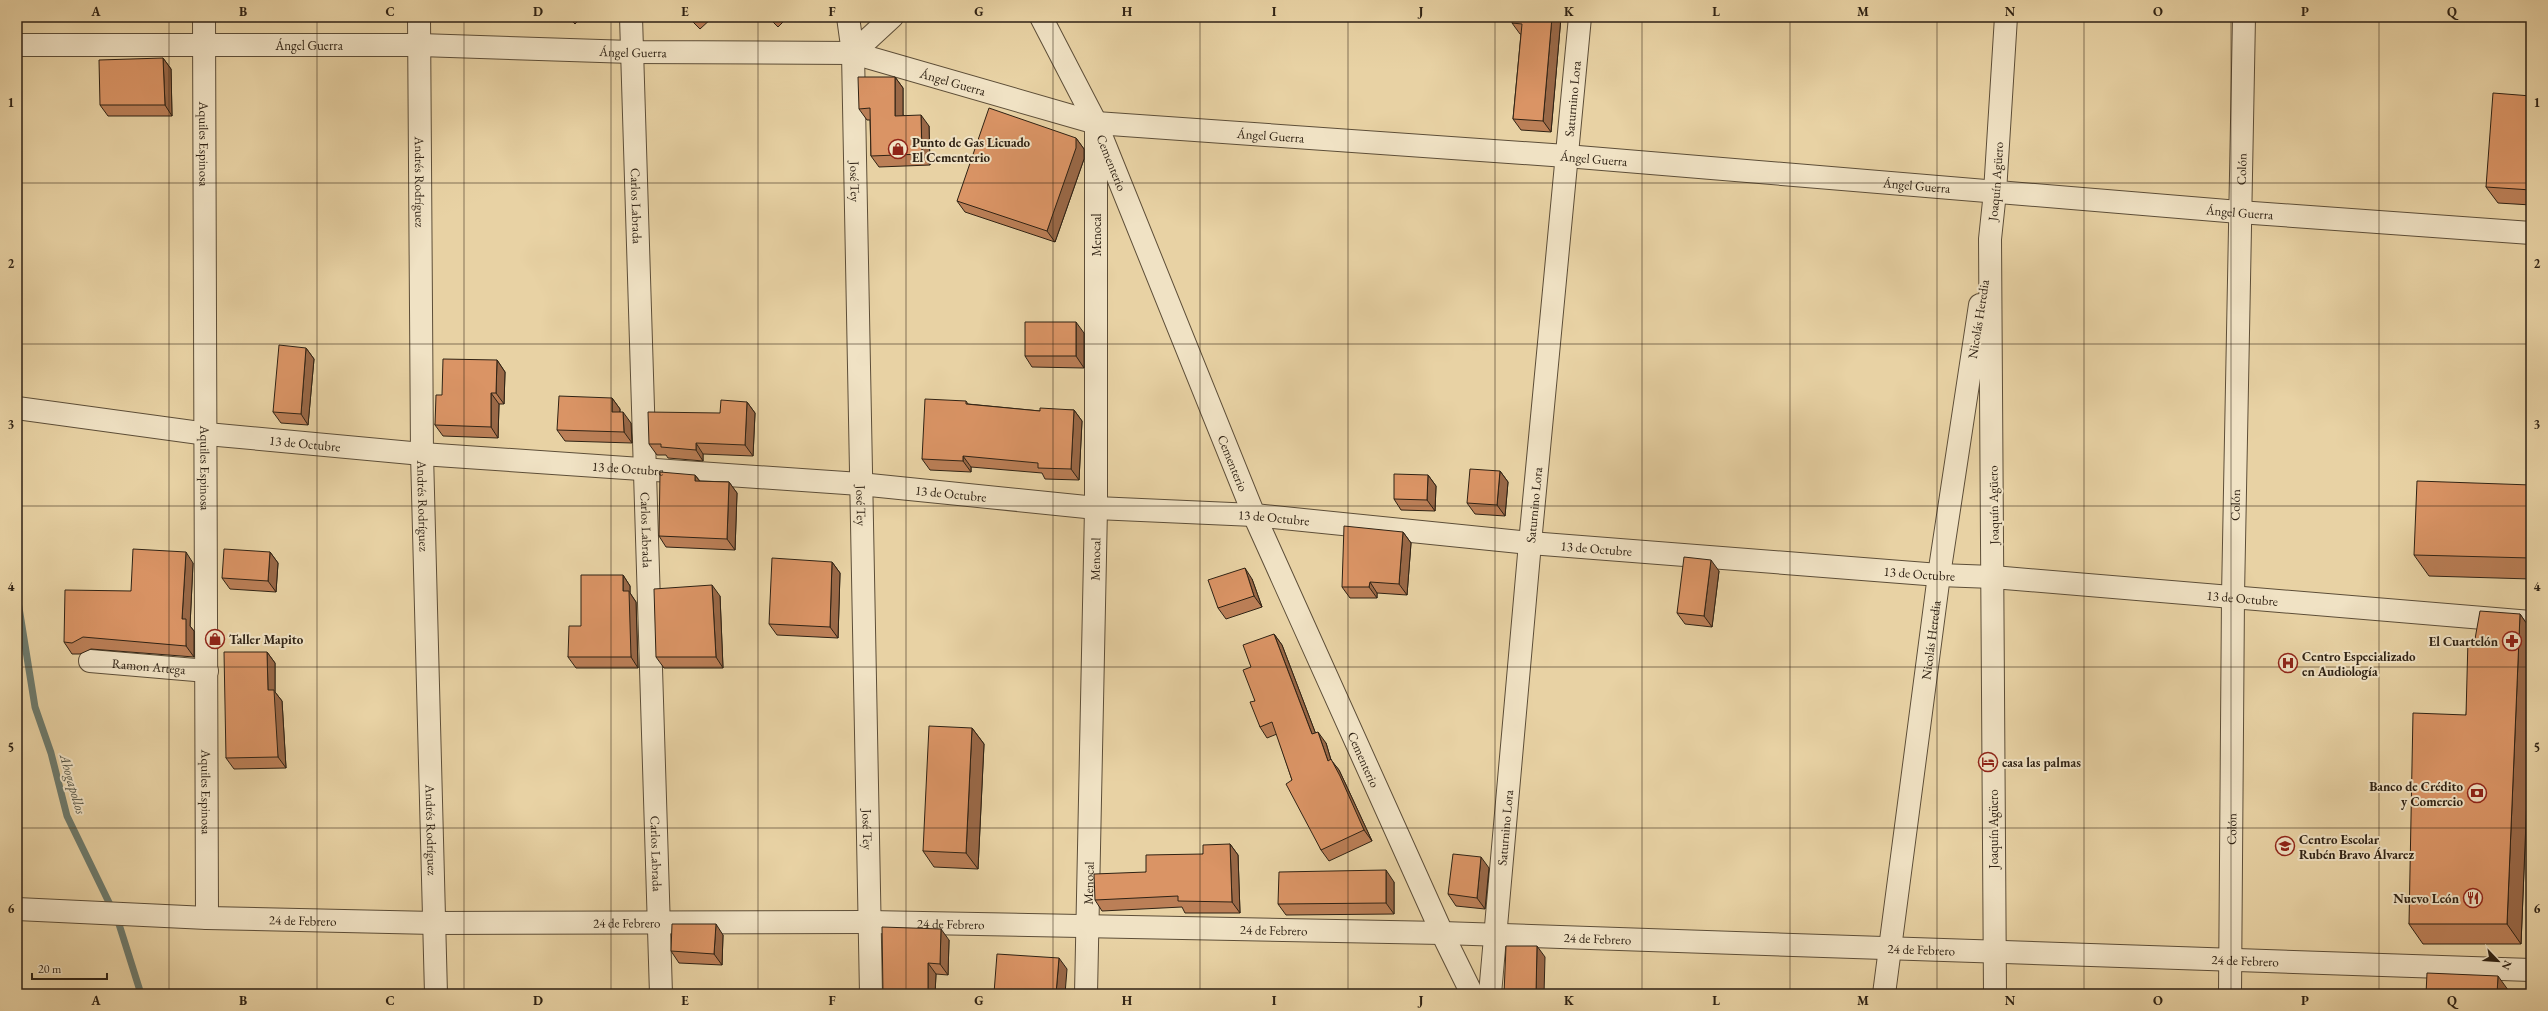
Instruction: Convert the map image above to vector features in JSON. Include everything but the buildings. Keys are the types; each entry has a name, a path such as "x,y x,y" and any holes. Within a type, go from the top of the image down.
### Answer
{"street":[{"name":"Aquiles Espinosa","path":"204,17 207,434 207,918"},
{"name":"Andrés Rodríguez","path":"419,17 422,454 436,994"},
{"name":"Carlos Labrada","path":"631,17 660,921 661,994"},
{"name":"José Tey","path":"848,17 853,53 860,484 871,994"},
{"path":"853,53 892,17"},
{"name":"Cementerio","path":"1041,17 1096,123 1254,515 1442,933 1472,994"},
{"name":"Saturnino Lora","path":"1490,994 1497,935 1530,543 1580,17"},
{"name":"Joaquín Agüero","path":"1995,994 1993,952 1993,577 1990,239 1995,192 2006,17"},
{"name":"Colón","path":"2230,994 2233,596 2239,212 2244,17"},
{"name":"Ángel Guerra","path":"17,45 420,45 631,52 853,53 1096,123 1566,156 2239,212 2531,234"},
{"name":"Menocal","path":"1086,994 1096,508 1096,123"},
{"name":"Nicolás Heredia","path":"1884,994 1939,575 1990,239"},
{"name":"13 de Octubre","path":"17,408 207,434 422,454 645,467 860,484 1096,508 1254,515 1530,543 1939,575 1993,577 2531,622"},
{"name":"Ramon Artega","path":"90,661 207,672"},
{"name":"24 de Febrero","path":"17,909 207,918 434,923 660,921 869,922 1088,925 1442,933 2531,970"}],"waterway":[{"name":"Ahogapollos","path":"17,595 35,707 51,753 67,816 118,921 141,994"}],"place":[{"name":"Punto de Gas Licuado El Cementerio","path":"898,149"},
{"name":"Taller Mapito","path":"215,639"},
{"name":"El Cuartelón","path":"2512,641"},
{"name":"Centro Especializado en Audiología","path":"2288,663"},
{"name":"casa las palmas","path":"1988,762"},
{"name":"Banco de Crédito y Comercio","path":"2477,793"},
{"name":"Centro Escolar Rubén Bravo Álvarez","path":"2285,846"},
{"name":"Nuevo León","path":"2473,898"}]}
